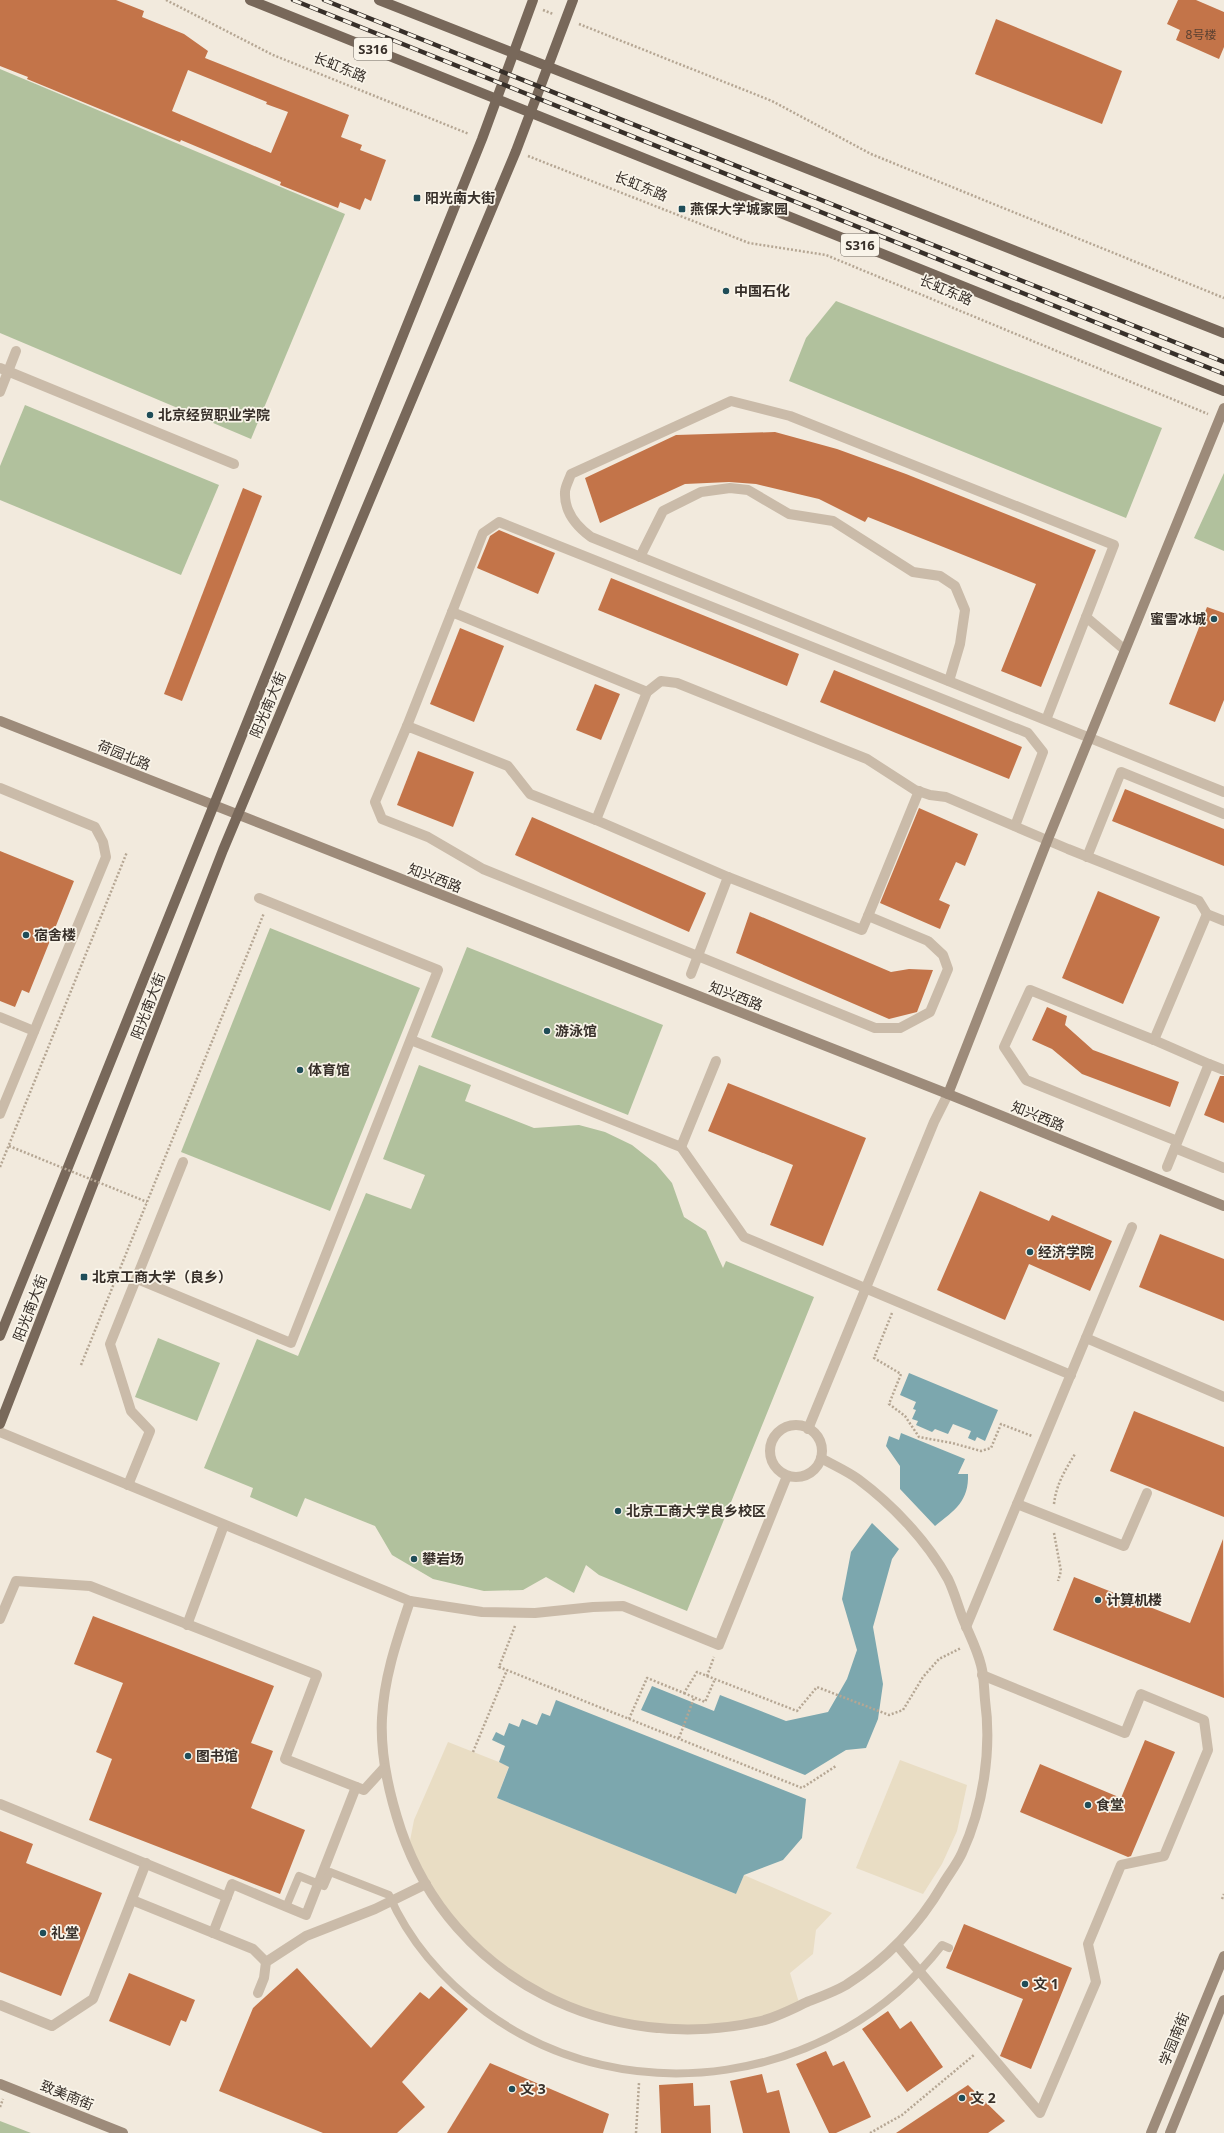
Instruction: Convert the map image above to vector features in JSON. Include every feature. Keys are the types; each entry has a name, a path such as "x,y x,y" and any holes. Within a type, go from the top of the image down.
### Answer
{"main road":[{"name":"长虹东路","path":"250,0 1224,391"},
{"path":"379,0 1224,333"},
{"name":"阳光南大街","path":"0,1424 238,815 516,151 573,0"},
{"name":"阳光南大街","path":"0,1336 482,139 532,3"}],"street":[{"path":"0,392 4,370 16,352"},
{"path":"4,370 234,464"},
{"path":"1046,720 1114,545 790,416 731,401 570,474 565,492 570,514 577,527 590,537 1090,738 1223,788"},
{"path":"808,1429 934,1122 948,1094 1048,840 1224,408"},
{"path":"640,557 663,511 701,492 730,488 748,490 789,514 833,521 914,572 940,576 956,586 965,610 960,644 949,681"},
{"path":"868,916 928,941 942,955 948,969 930,1012 900,1028 875,1028 483,869 428,837 382,819 375,802 407,726 483,533 499,522 1028,733 1043,752 1015,826"},
{"path":"452,612 647,692"},
{"path":"1086,617 1125,650"},
{"path":"596,820 647,692 661,681 677,683 867,759 918,791 930,795 946,797 1199,901 1207,914 1224,921"},
{"name":"荷园北路","path":"0,721 238,815"},
{"path":"407,726 508,766 530,794 596,820 728,877 862,930 918,791"},
{"path":"1087,856 1121,772 1224,814"},
{"path":"0,788 95,827 103,842 106,857 0,1114"},
{"name":"知兴西路","path":"238,815 948,1094 1224,1206"},
{"path":"691,974 728,877"},
{"path":"137,1279 291,1343 438,970 264,900"},
{"path":"1154,1040 1207,914"},
{"path":"1224,1070 1030,990 1004,1047 1026,1080 1176,1145 1224,1168"},
{"path":"0,1017 34,1032"},
{"path":"411,1040 681,1147 744,1237 1071,1375"},
{"path":"681,1147 716,1061"},
{"path":"1167,1167 1209,1064"},
{"path":"128,1485 150,1431 131,1411 110,1344 183,1162"},
{"path":"966,1627 1132,1227"},
{"path":"1086,1338 1224,1397"},
{"path":"800,1426 808,1429 820,1441 821,1458 812,1472 804,1476 788,1476 774,1465 770,1449 772,1441 784,1428 800,1426"},
{"path":"0,1432 410,1601 482,1612 520,1613 623,1606 719,1645 788,1476"},
{"path":"410,1601 385,1683 381,1721 384,1768 394,1810 408,1851 426,1884 453,1924 484,1954 518,1980 555,2002 595,2017 638,2027 680,2031 722,2028 765,2020 844,1986 897,1946 934,1900 962,1853 978,1805 986,1762 988,1719 982,1668 948,1580 922,1541 890,1506 857,1479 821,1458"},
{"path":"1017,1504 1124,1546 1147,1493"},
{"path":"186,1625 224,1525"},
{"path":"0,1619 16,1581 90,1586 186,1625 317,1675 285,1759 364,1790 384,1768"},
{"path":"897,1946 1040,2113 1096,1982 1088,1944 1121,1865 1164,1856 1208,1750 1204,1720 1142,1694 1126,1734 982,1675"},
{"path":"213,1933 232,1884 306,1915 356,1787"},
{"path":"0,1804 227,1896"},
{"path":"0,2005 52,2026 93,1999 146,1863"},
{"path":"258,1993 264,1978 266,1962 306,1936 375,1909 426,1884"},
{"path":"132,1900 253,1949 266,1962"},
{"name":"学园南街","path":"1151,2133 1223,1959"},
{"path":"1170,2133 1224,2000"},
{"name":"致美南街","path":"0,2084 123,2133"}],"lane":[{"path":"286,1907 299,1876 324,1886 330,1872 389,1895 400,1920 419,1948 469,2000 504,2025 536,2042 582,2060 633,2071 664,2074 699,2074 741,2067 789,2054 811,2045 854,2023 874,2009 900,1989 929,1962 942,1945 949,1948"}],"path":[{"name":"长虹东路","path":"166,0 273,55 482,139"},
{"path":"532,3 566,19 772,102 871,154 1224,298"},
{"name":"长虹东路","path":"516,151 749,244 826,255 1220,418"},
{"path":"0,1167 127,852"},
{"path":"81,1365 147,1202 264,900"},
{"path":"9,1146 147,1202"},
{"path":"896,1301 874,1358 901,1374 889,1404 905,1416 919,1437 952,1443 981,1451 991,1448 1002,1424 1044,1441"},
{"path":"520,1613 499,1667 802,1788 836,1766"},
{"path":"684,1693 697,1672 797,1711 817,1687 889,1715 903,1710 923,1677 939,1659 973,1643"},
{"path":"707,1676 719,1645"},
{"path":"473,1752 507,1670"},
{"path":"629,1719 647,1678 684,1693 693,1699 705,1702 715,1679"},
{"path":"679,1738 693,1699"},
{"path":"1222,1899 1224,1894"},
{"path":"870,2133 902,2115 984,2047"},
{"path":"636,2133 639,2080"}],"green space":[{"path":"0,69 345,214 251,439 0,333"},
{"path":"836,301 1162,428 1126,518 789,381 806,338"},
{"path":"25,405 219,485 181,575 0,500 0,466"},
{"path":"1224,473 1224,551 1194,538"},
{"name":"体育馆","path":"270,928 420,988 330,1211 181,1152"},
{"name":"游泳馆","path":"467,947 663,1025 628,1115 431,1037"},
{"path":"419,1065 471,1085 465,1101 534,1128 579,1125 605,1132 632,1145 656,1164 672,1183 684,1217 706,1231 723,1268 726,1261 814,1297 687,1611 599,1575 586,1565 574,1593 546,1577 523,1590 484,1591 433,1579 392,1555 375,1526 305,1498 297,1517 250,1497 253,1488 204,1468 257,1339 298,1356 366,1193 411,1209 425,1175 383,1159"},
{"path":"158,1338 220,1363 197,1421 135,1397"},
{"path":"0,2121 31,2133 0,2133"}],"shaded area":[{"path":"448,1742 509,1766 497,1798 736,1894 744,1875 832,1913 816,1930 813,1954 790,1973 800,2006 765,2020 680,2031 595,2017 518,1980 453,1923 408,1851 414,1820"},
{"path":"900,1760 967,1785 957,1831 942,1864 923,1894 856,1868"}],"water":[{"path":"909,1373 998,1410 985,1441 977,1437 975,1441 968,1438 971,1431 953,1424 948,1434 935,1429 932,1432 916,1425 918,1421 912,1419 916,1410 913,1409 916,1402 900,1395"},
{"path":"901,1433 965,1459 958,1474 968,1474 968,1483 963,1498 949,1515 935,1526 900,1489 900,1466 886,1446 889,1436 899,1440"},
{"path":"872,1523 899,1549 892,1559 873,1627 883,1684 878,1719 866,1748 846,1750 805,1775 641,1710 652,1686 714,1711 720,1695 786,1721 828,1712 847,1679 857,1650 842,1599 851,1552"},
{"path":"556,1700 806,1799 802,1838 783,1860 744,1875 736,1894 497,1798 509,1767 499,1762 505,1746 492,1740 496,1732 504,1736 509,1723 519,1727 522,1719 537,1725 542,1713 550,1716"}],"building":[{"path":"0,0 116,0 144,11 142,17 184,34 208,51 205,58 349,115 341,137 362,145 360,150 386,160 371,201 365,198 360,210 340,202 338,208 280,185 281,182 181,140 180,142 27,79 28,77 0,66","holes":["188,70 267,102 266,104 288,112 271,153 172,111"]},
{"path":"1178,0 1196,0 1224,12 1224,47 1219,59 1176,40 1180,30 1167,24"},
{"path":"996,19 1122,71 1102,124 975,74"},
{"path":"775,432 837,449 906,474 1096,550 1041,687 1001,671 1036,584 868,517 865,522 819,499 756,484 729,482 685,484 600,523 585,478 676,435"},
{"path":"243,488 262,496 182,701 164,694"},
{"path":"499,530 555,553 538,594 477,568 490,536"},
{"path":"611,578 799,654 787,686 598,610"},
{"path":"1207,607 1224,613 1224,700 1215,722 1169,704"},
{"path":"460,628 504,646 474,722 430,704"},
{"path":"834,670 1022,747 1009,779 820,702"},
{"path":"595,684 620,694 601,740 576,730"},
{"path":"418,751 474,772 453,827 397,805"},
{"path":"1125,789 1224,829 1224,866 1112,821"},
{"path":"919,808 978,834 965,866 956,862 939,900 950,905 940,929 880,903"},
{"path":"532,817 706,893 689,932 515,855"},
{"name":"宿舍楼","path":"0,851 74,881 29,993 22,990 15,1007 0,1001"},
{"path":"1098,891 1160,917 1123,1004 1062,978"},
{"path":"750,912 891,972 909,969 933,970 917,1012 889,1019 736,953"},
{"path":"1047,1007 1067,1016 1065,1025 1093,1050 1179,1082 1170,1107 1082,1074 1052,1049 1032,1040"},
{"path":"1220,1076 1224,1076 1224,1123 1204,1115"},
{"path":"728,1083 866,1138 823,1246 770,1225 793,1165 708,1131"},
{"name":"经济学院","path":"980,1191 1049,1221 1052,1215 1112,1241 1090,1291 1029,1264 1005,1320 937,1290"},
{"path":"1160,1234 1224,1259 1224,1321 1139,1287"},
{"path":"1134,1411 1224,1447 1224,1517 1110,1471"},
{"name":"计算机楼","path":"1223,1539 1224,1698 1053,1630 1074,1577 1190,1623"},
{"name":"图书馆","path":"93,1616 274,1686 251,1743 273,1751 251,1808 305,1830 280,1894 89,1820 112,1759 96,1752 123,1683 74,1664"},
{"name":"食堂","path":"1145,1740 1175,1752 1131,1856 1128,1857 1020,1812 1040,1764 1121,1798"},
{"name":"礼堂","path":"0,1831 33,1844 26,1863 102,1893 61,1996 0,1972"},
{"name":"文 1","path":"964,1924 1072,1968 1031,2069 1000,2056 1023,1999 946,1968"},
{"path":"297,1968 371,2048 420,1992 429,1999 441,1986 468,2009 402,2082 425,2107 397,2133 323,2133 219,2091 253,2008"},
{"path":"129,1973 195,2000 186,2022 181,2020 170,2046 109,2021"},
{"path":"888,2011 900,2029 911,2021 943,2067 907,2092 862,2029"},
{"path":"826,2051 833,2066 844,2061 871,2117 836,2133 829,2133 796,2064"},
{"name":"文 3","path":"490,2063 609,2114 603,2133 447,2133"},
{"path":"762,2074 767,2093 779,2090 790,2133 743,2133 730,2081"},
{"path":"693,2083 694,2106 710,2105 711,2133 661,2133 659,2085"},
{"name":"文 2","path":"968,2085 1005,2121 988,2133 896,2133"}],"railway":[{"path":"293,0 1224,374"},
{"path":"324,0 1224,362"}],"place":[{"name":"阳光南大街","path":"417,198"},
{"name":"燕保大学城家园","path":"682,209"},
{"name":"中国石化","path":"726,291"},
{"name":"北京经贸职业学院","path":"150,415"},
{"name":"蜜雪冰城","path":"1214,619"},
{"name":"宿舍楼","path":"26,935"},
{"name":"游泳馆","path":"547,1031"},
{"name":"体育馆","path":"300,1070"},
{"name":"经济学院","path":"1030,1252"},
{"name":"北京工商大学（良乡）","path":"84,1277"},
{"name":"北京工商大学良乡校区","path":"618,1511"},
{"name":"攀岩场","path":"414,1559"},
{"name":"计算机楼","path":"1098,1600"},
{"name":"图书馆","path":"188,1756"},
{"name":"食堂","path":"1088,1805"},
{"name":"礼堂","path":"43,1933"},
{"name":"文 1","path":"1025,1984"},
{"name":"文 3","path":"512,2089"},
{"name":"文 2","path":"962,2098"}]}
